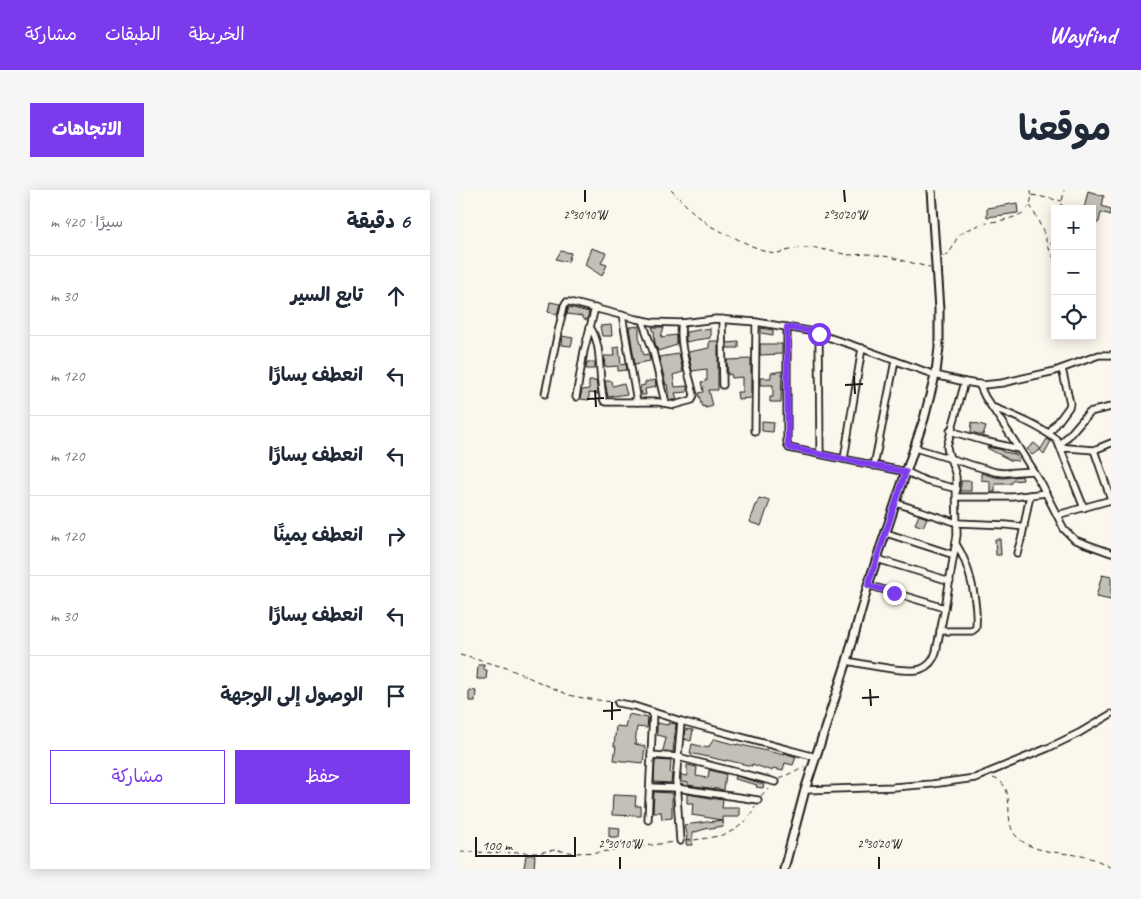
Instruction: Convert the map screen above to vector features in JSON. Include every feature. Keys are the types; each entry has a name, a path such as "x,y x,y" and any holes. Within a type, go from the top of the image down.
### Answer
{"street":[{"path":"784,869 805,790 847,661 868,585 915,448 935,375 939,347 932,190"},
{"path":"545,394 565,303 570,302 652,322 682,323 722,319 756,322 809,331 935,375 979,384 1002,383 1062,369 1099,355 1111,355"},
{"path":"576,397 584,350 595,308"},
{"path":"622,315 637,402"},
{"path":"722,319 723,385"},
{"path":"642,320 653,351 665,403"},
{"path":"755,431 756,322"},
{"path":"590,327 596,338 604,401 658,402 670,405 694,398 682,348 682,323"},
{"path":"787,327 788,445 790,448 906,472 926,481 957,489"},
{"path":"819,334 820,454"},
{"path":"844,459 862,348"},
{"path":"874,466 895,361"},
{"path":"1050,434 1070,403 1062,369"},
{"path":"847,661 906,670 922,668 929,664 935,656 957,535 955,471 949,458 947,446 965,382"},
{"path":"979,384 985,397 1046,493 1064,530 1075,540 1111,553"},
{"path":"992,407 1032,424 1057,440 1084,508"},
{"path":"1061,448 1089,412 1111,407"},
{"path":"950,431 1019,448"},
{"path":"1061,448 1094,450 1111,443"},
{"path":"915,448 995,472 1033,471"},
{"path":"1057,515 1111,500 1094,450"},
{"path":"957,497 1013,497 1046,493"},
{"path":"1017,553 1030,495"},
{"path":"896,503 957,523 1024,527"},
{"path":"886,533 954,555"},
{"path":"940,631 972,631 976,628 976,609 968,571 962,553 956,544"},
{"path":"877,559 950,581"},
{"path":"868,585 945,608"},
{"path":"618,703 815,759"},
{"path":"648,820 654,712"},
{"path":"805,790 893,787 975,778 1064,741 1111,714"},
{"path":"680,841 676,788 681,720"},
{"path":"651,755 678,757 775,782"},
{"path":"650,787 676,788 758,800"}],"path":[{"path":"671,190 698,217 710,226 768,252 777,253 799,248 816,248 841,254 879,255 936,267"},
{"path":"935,257 947,254 960,234 976,226 1022,214 1030,204 1031,190"},
{"path":"1062,205 1064,190"},
{"path":"1032,195 1062,202"},
{"path":"1030,204 1051,256"},
{"path":"460,655 506,668 569,695 618,703"},
{"path":"460,852 535,853 555,850 576,853 601,852 714,837 729,833 746,822 758,800 769,787 815,759"},
{"path":"990,778 1002,783 1006,789 1012,826 1016,836 1038,849 1086,856 1111,868"}],"building":[{"path":"1088,191 1104,196 1102,206 1111,209 1111,215 1101,212 1099,222 1096,222 1096,205 1085,205"},
{"path":"1017,203 1018,213 987,217 987,208"},
{"path":"591,248 606,253 601,263 607,265 602,276 585,265"},
{"path":"561,251 571,253 568,262 556,259"},
{"path":"550,302 560,304 557,314 548,312"},
{"path":"569,307 589,312 587,320 582,318 582,316 567,314"},
{"path":"611,325 612,336 602,336 600,326"},
{"path":"639,326 639,336 644,355 649,354 650,361 635,364 629,327"},
{"path":"652,327 664,327 661,337 677,335 677,345 658,351"},
{"path":"710,328 710,338 686,342 686,332"},
{"path":"761,328 773,330 773,335 761,333"},
{"path":"562,336 573,338 571,346 561,345"},
{"path":"709,341 718,341 718,390 709,390 713,406 706,408 705,406 703,407 699,393 704,392 702,382 707,381 707,369 692,371 688,352 709,348"},
{"path":"739,342 739,348 727,348 727,343"},
{"path":"760,344 782,344 782,354 760,355"},
{"path":"619,347 621,365 626,364 627,370 618,371 618,366 605,367 604,356 614,356 613,348"},
{"path":"679,354 683,372 673,375 675,387 687,386 687,392 675,393 677,399 674,400 669,399 667,384 659,357"},
{"path":"751,359 751,398 738,399 737,392 742,392 742,377 732,378 731,374 728,375 727,360"},
{"path":"587,362 595,362 595,369 586,369"},
{"path":"782,371 781,402 770,402 770,397 773,397 773,385 760,385 760,378 771,378 771,373"},
{"path":"655,380 656,387 645,389 646,395 641,395 640,386 645,385 645,382"},
{"path":"589,381 596,381 598,394 589,393 589,400 580,399 582,390 589,389"},
{"path":"605,381 612,381 613,386 624,383 627,394 608,397"},
{"path":"762,421 774,422 773,432 762,431"},
{"path":"972,422 986,426 983,435 971,432"},
{"path":"1047,439 1051,441 1044,454 1040,450"},
{"path":"1034,443 1041,449 1032,455 1027,449"},
{"path":"987,447 1016,454 1018,461 1010,460"},
{"path":"981,473 1003,478 1022,476 1023,480 1013,481 1011,484 995,484 995,492 990,492 990,481 981,480"},
{"path":"961,481 971,481 971,491 961,491"},
{"path":"759,498 770,501 761,526 749,522"},
{"path":"919,515 927,518 923,527 915,524"},
{"path":"995,539 1000,539 1001,555 996,555"},
{"path":"1102,575 1111,577 1111,600 1096,597"},
{"path":"478,665 484,665 484,670 487,670 486,679 477,679"},
{"path":"469,690 476,691 475,701 469,701"},
{"path":"628,714 648,718 647,728 637,727 635,744 645,746 643,763 614,760 616,726 625,727"},
{"path":"657,723 676,724 673,752 663,751 666,737 657,735"},
{"path":"685,729 693,730 691,741 684,739"},
{"path":"714,739 796,757 793,765 785,763 783,771 773,769 772,771 752,764 752,766 690,753 692,744 708,748"},
{"path":"655,760 671,761 671,783 654,782"},
{"path":"687,765 697,767 696,776 708,778 709,770 726,774 724,790 688,785 688,783 681,782 681,775 687,776"},
{"path":"735,776 764,784 763,788 734,779"},
{"path":"654,792 672,793 672,818 662,819 661,812 653,812"},
{"path":"687,794 723,800 722,808 739,808 739,817 722,817 722,820 692,815 693,803 687,803"},
{"path":"613,795 636,796 635,806 641,806 641,816 612,815"},
{"path":"722,820 723,826 692,833 692,845 686,845 687,833 684,825"},
{"path":"609,827 620,828 619,837 609,837"},
{"path":"526,855 535,855 534,869 524,868"}],"route":[{"path":"819,334 787,327 788,445 790,448 906,472 868,585 894,593"}]}
